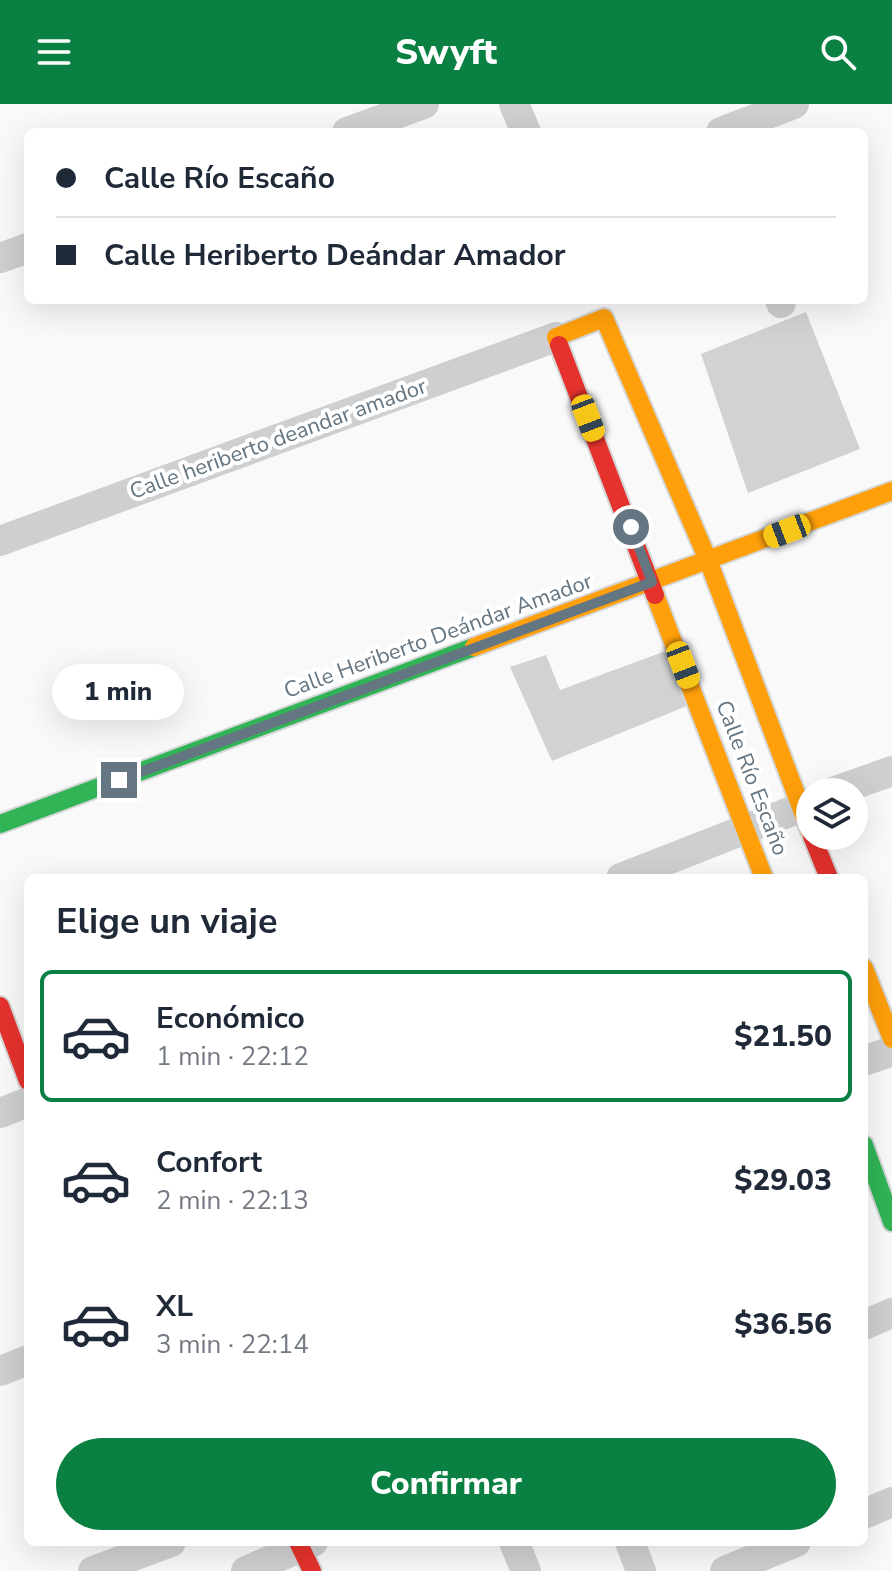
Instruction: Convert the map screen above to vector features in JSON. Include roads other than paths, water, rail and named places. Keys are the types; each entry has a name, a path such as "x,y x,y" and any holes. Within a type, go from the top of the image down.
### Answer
{"street":[{"path":"358,128 424,104"},
{"path":"514,104 524,128"},
{"path":"731,128 794,104"},
{"path":"0,258 24,249"},
{"path":"556,337 601,309"},
{"name":"Calle Río Escaño","path":"601,309 708,560 796,789"},
{"name":"Calle heriberto deandar amador","path":"0,541 556,337"},
{"name":"Calle Río Escaño","path":"556,337 762,874"},
{"name":"Calle Heriberto Deándar Amador","path":"0,824 892,491"},
{"path":"868,780 892,771"},
{"path":"632,874 746,831 796,822"},
{"name":"Calle Río Escaño","path":"819,850 828,874"},
{"path":"868,978 892,1039"},
{"path":"0,1006 24,1070"},
{"path":"868,1060 892,1051"},
{"path":"0,1113 24,1104"},
{"path":"868,1156 892,1222"},
{"path":"868,1323 892,1313"},
{"path":"0,1371 24,1362"},
{"path":"868,1512 892,1502"},
{"path":"93,1571 160,1546"},
{"path":"516,1546 526,1571"},
{"path":"632,1546 641,1571"},
{"path":"725,1571 786,1546"},
{"path":"246,1571 306,1550"}]}
